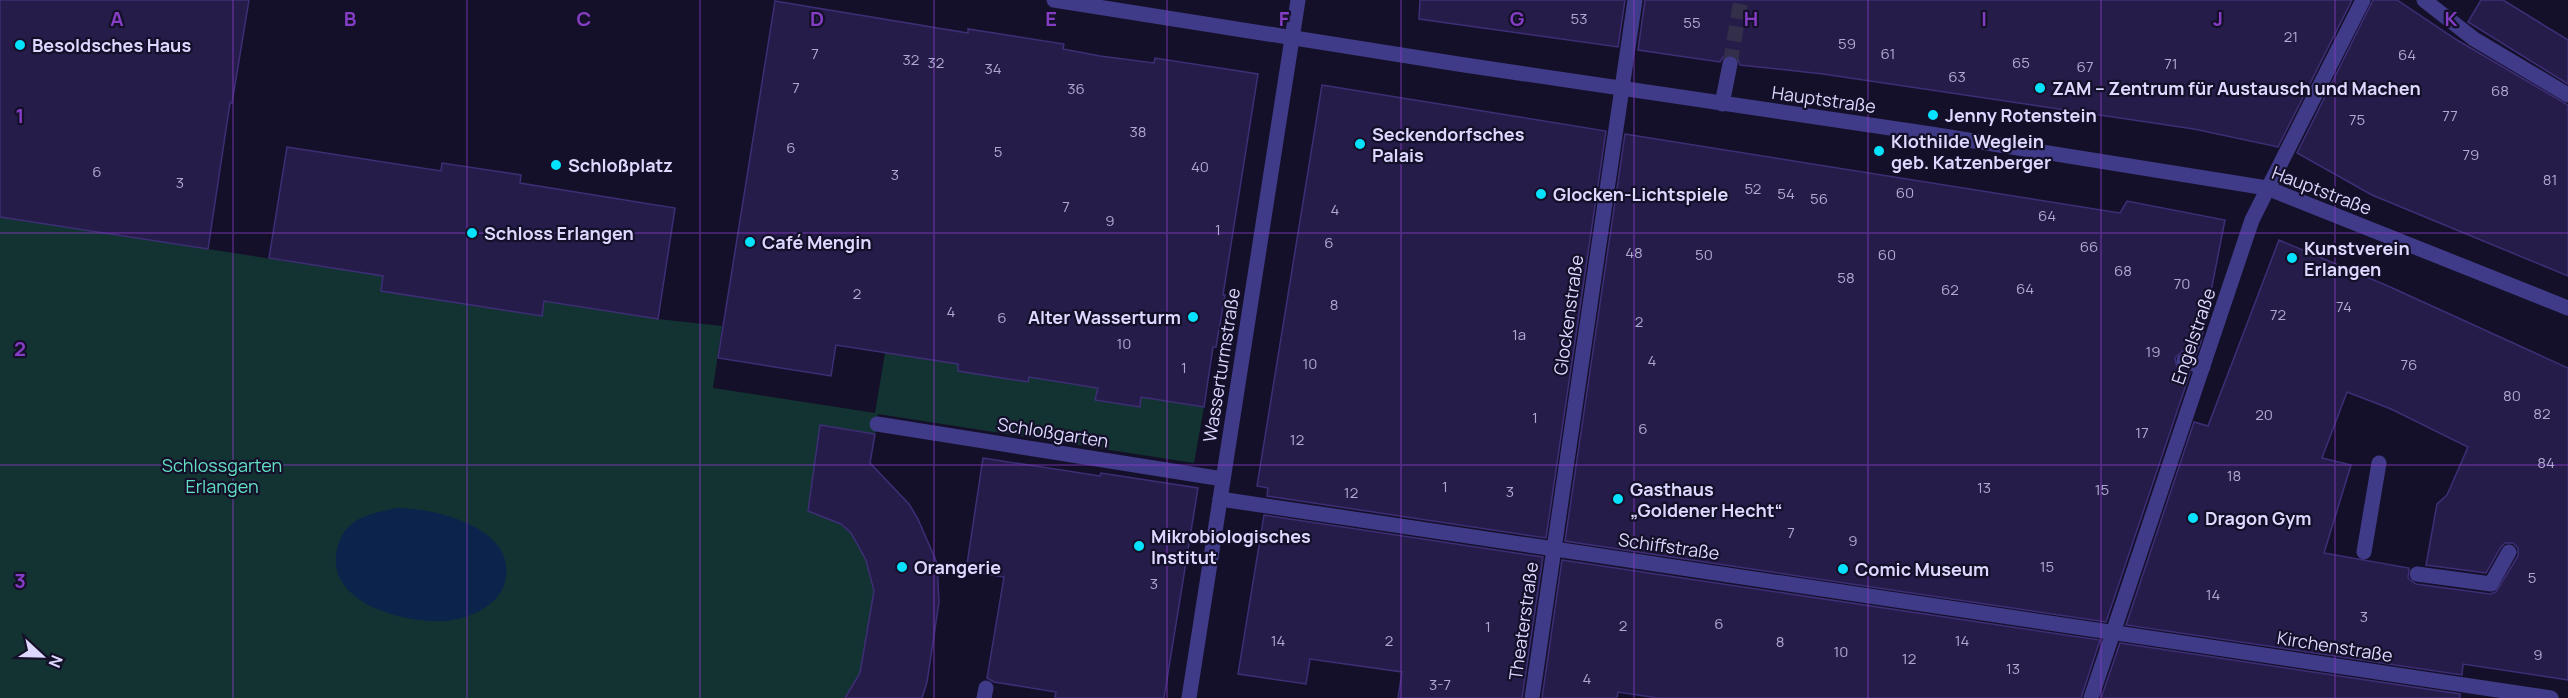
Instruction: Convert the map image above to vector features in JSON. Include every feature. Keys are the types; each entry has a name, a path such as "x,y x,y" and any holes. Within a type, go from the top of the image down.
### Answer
{"street":[{"name":"Hauptstraße","path":"1054,0 1458,64 1931,134 2267,188 2568,308"},
{"name":"Wasserturmstraße","path":"1189,698 1298,0"},
{"name":"Glockenstraße","path":"1553,549 1635,0"},
{"name":"Engelstraße","path":"2091,698 2252,220 2362,0"},
{"path":"2424,0 2474,39 2568,95"},
{"path":"1722,104 1730,64"},
{"path":"2184,361 2203,367"},
{"name":"Schloßgarten","path":"877,424 1223,479"},
{"path":"2364,552 2379,463"},
{"name":"Schiffstraße","path":"1220,499 2113,632"},
{"name":"Theaterstraße","path":"1532,698 1553,549"},
{"path":"2417,574 2491,584 2509,552"},
{"name":"Kirchenstraße","path":"2113,632 2551,698"}],"green space":[{"name":"Schlossgarten Erlangen","path":"0,217 383,276 382,291 542,315 544,301 658,319 722,326 713,388 875,413 885,353 958,364 958,371 1027,382 1029,377 1098,388 1096,400 1139,407 1141,397 1204,407 1194,463 878,414 875,434 820,425 808,511 840,524 851,533 866,560 874,591 860,673 844,698 0,698"}],"water":[{"path":"396,508 452,517 487,535 500,548 506,563 505,582 495,600 465,617 449,621 431,621 391,614 361,601 349,591 340,579 336,565 337,549 342,535 352,523 361,518"}],"building":[{"path":"0,0 249,0 232,103 230,103 208,249 0,217"},
{"path":"1420,0 1625,0 1618,47 1419,19"},
{"path":"1645,0 2352,0 2278,147 2194,129 1823,74 1740,65 1737,57 1731,54 1723,57 1720,62 1638,50"},
{"path":"2373,0 2397,0 2457,40 2568,105 2568,276 2372,195 2297,153"},
{"path":"2481,0 2503,0 2568,40 2568,84 2468,22"},
{"path":"775,1 968,33 968,29 1064,44 1063,49 1100,56 1154,63 1155,58 1258,74 1223,295 1225,295 1216,347 1213,347 1204,407 1141,397 1140,407 1095,400 1098,388 1029,377 1028,382 958,371 958,364 836,345 831,376 718,358"},
{"path":"1322,85 1606,131 1546,538 1267,496 1268,488 1257,486"},
{"path":"1625,134 2120,213 2127,201 2225,220 2201,342 2196,355 2182,351 2175,358 2177,368 2190,373 2106,622 1565,541"},
{"name":"Schloss Erlangen","path":"287,147 441,171 442,163 521,175 520,183 675,208 658,319 544,301 542,316 381,291 383,276 269,258"},
{"path":"2279,240 2388,286 2568,368 2568,680 2463,664 2462,675 2126,625 2194,422 2208,426","holes":["2347,392 2391,409 2468,447 2447,495 2437,504 2426,565 2486,573 2501,547 2505,543 2513,543 2518,548 2518,556 2496,592 2490,594 2416,584 2408,578 2409,568 2324,553 2351,465 2322,458"]},
{"name":"Orangerie","path":"820,425 875,434 870,463 909,504 937,563 939,602 927,682 922,698 845,698 860,673 874,591 866,560 851,533 841,524 808,511"},
{"name":"Mikrobiologisches Institut","path":"983,458 1198,488 1164,698 1055,698 1056,692 994,682 987,678 1004,577 966,571"},
{"path":"1264,515 1543,557 1522,698 1398,698 1402,672 1310,659 1306,684 1238,674"},
{"path":"1562,560 2100,640 2081,698 1658,698 1618,692 1617,698 1542,698"},
{"path":"2120,643 2460,694 2460,698 2101,698"}],"tunnel":[{"path":"1730,64 1741,0"}],"place":[{"name":"Besoldsches Haus","path":"20,45"},
{"name":"ZAM – Zentrum für Austausch und Machen","path":"2040,88"},
{"name":"Jenny Rotenstein","path":"1933,115"},
{"name":"Seckendorfsches Palais","path":"1360,144"},
{"name":"Klothilde Weglein geb. Katzenberger","path":"1879,151"},
{"name":"Schloßplatz","path":"556,165"},
{"name":"Glocken-Lichtspiele","path":"1541,194"},
{"name":"Schloss Erlangen","path":"472,233"},
{"name":"Café Mengin","path":"750,242"},
{"name":"Kunstverein Erlangen","path":"2292,258"},
{"name":"Alter Wasserturm","path":"1193,317"},
{"name":"Gasthaus „Goldener Hecht“","path":"1618,499"},
{"name":"Dragon Gym","path":"2193,518"},
{"name":"Mikrobiologisches Institut","path":"1139,546"},
{"name":"Orangerie","path":"902,567"},
{"name":"Comic Museum","path":"1843,569"}]}
